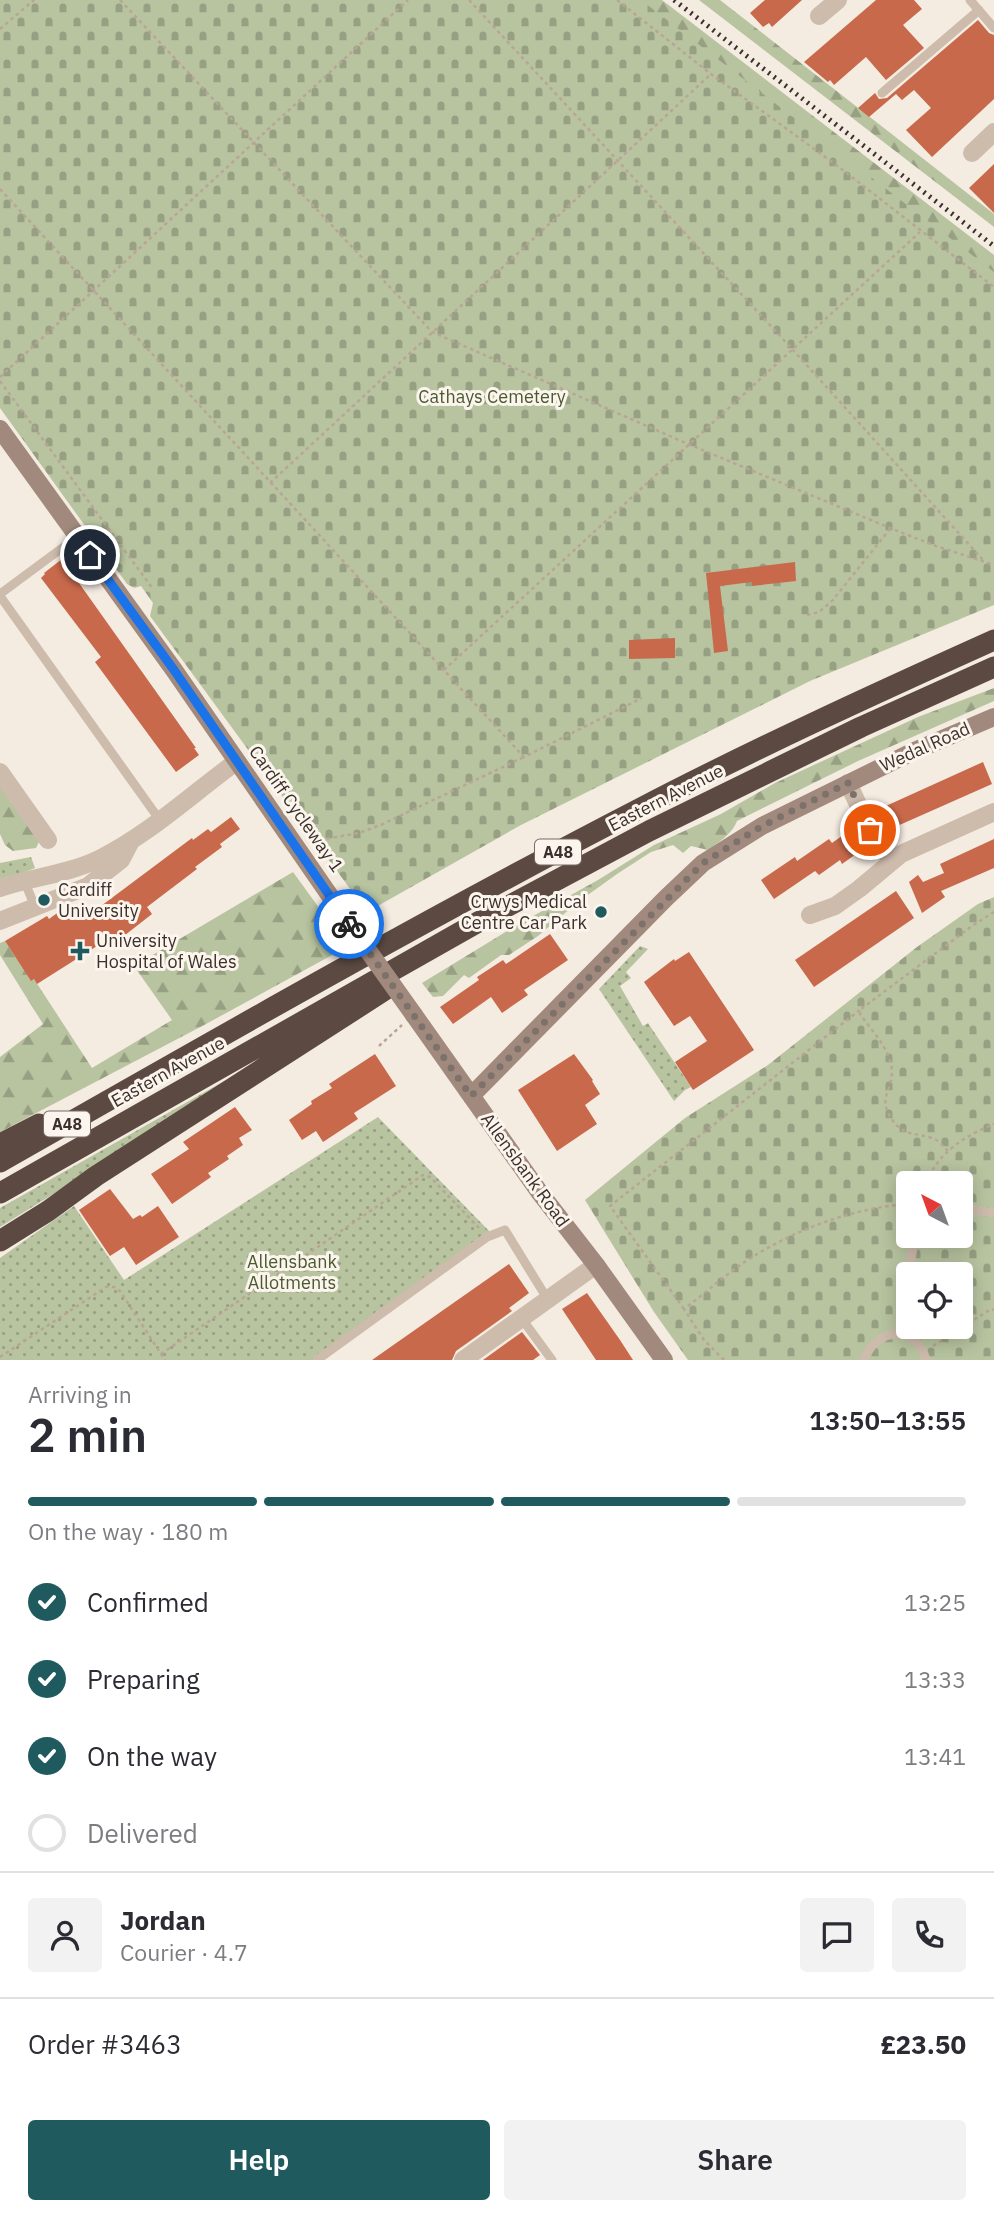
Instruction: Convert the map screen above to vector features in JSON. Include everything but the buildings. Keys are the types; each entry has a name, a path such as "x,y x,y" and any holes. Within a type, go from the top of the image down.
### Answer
{"highway":[{"name":"Eastern Avenue","path":"0,1162 452,907 639,809 850,705 994,640"},
{"name":"Eastern Avenue","path":"0,1192 480,921 649,831 825,744 994,667"},
{"path":"0,1241 96,1176 430,962 480,921"},
{"path":"0,1144 83,1102 134,1086"}],"street":[{"path":"819,16 838,0"},
{"path":"972,153 994,132"},
{"name":"Allensbank Road","path":"0,429 174,670 540,1193 664,1360"},
{"name":"Wedal Road","path":"471,1096 703,863 762,826 848,783 994,717"},
{"path":"0,888 97,860 131,841 236,762"},
{"path":"0,772 48,840"},
{"path":"848,783 870,830 891,860"},
{"path":"810,915 835,906 901,854 994,812"},
{"path":"0,920 88,886 121,860 131,841"},
{"path":"463,1360 596,1265"}],"lane":[{"path":"970,0 994,27"},
{"path":"882,93 979,10"},
{"path":"77,537 0,595 159,819"},
{"path":"24,880 35,907"},
{"path":"973,1210 994,1213"},
{"path":"317,1360 487,1237 505,1230 548,1300"},
{"path":"522,1319 552,1360"},
{"path":"864,1360 873,1343 882,1336 896,1334"},
{"path":"912,1339 925,1356"}],"path":[{"path":"0,29 34,0"},
{"path":"120,0 432,332 688,444 890,528 994,565"},
{"path":"153,589 0,379 408,0"},
{"path":"469,0 793,349 985,562"},
{"path":"617,0 710,74 835,164 994,287"},
{"path":"270,483 710,74"},
{"path":"0,189 524,757"},
{"path":"444,670 920,232"},
{"path":"807,615 820,612 832,601 890,528"},
{"path":"312,842 317,838 359,833 383,824 642,698"},
{"path":"724,1360 704,1340 610,1206 861,1009 994,912"},
{"path":"861,1009 860,1014 888,1055 892,1073 886,1093 886,1107 892,1119 907,1133 940,1142 948,1152"},
{"path":"379,1046 414,1015"},
{"path":"932,1171 948,1152 975,1132 994,1124"},
{"path":"161,1354 423,1175 430,1177 487,1237"},
{"path":"684,1309 743,1264 784,1240 842,1216 896,1205"},
{"path":"0,1357 106,1287 114,1287 120,1291 165,1360"},
{"path":"925,1356 974,1319 991,1309 994,1310"}],"green space":[{"name":"Cathays Cemetery","path":"0,0 641,0 994,272 994,605 810,681 521,825 367,912 150,616 153,603 141,586 134,588 127,584 0,408"},
{"path":"630,0 662,0 994,255 994,279"},
{"path":"699,0 720,0 994,214 994,227"},
{"path":"994,688 994,701 858,761 737,821 729,834 708,850 691,846 683,853 673,845 651,852 578,902 538,936 509,955 501,955 469,978 464,975 443,996 433,997 422,983 654,845 721,814 775,783 855,746 918,717"},
{"path":"0,781 39,842 36,848 13,851 5,845 0,834"},
{"path":"31,857 35,868 0,882 0,863"},
{"path":"293,872 346,945 206,1024 0,1132 0,1057 43,1024 0,955 0,943 5,941 31,980 34,979 92,1068 172,1020 134,966"},
{"path":"994,897 994,1360 688,1360 654,1312 585,1200 685,1118 768,1065 917,947 978,904"},
{"path":"640,946 648,949 626,972 631,978 620,986 643,1026 648,1023 691,1087 674,1101 599,989"},
{"path":"226,1080 160,1128 0,1227 0,1208"},
{"name":"Allensbank Allotments","path":"378,1117 491,1233 314,1360 0,1360 0,1258 74,1206 124,1280"}],"railway":[{"path":"674,0 994,246"}],"way so far":[{"path":"349,924 471,1096 666,898 715,854 793,809 848,783 870,830"}],"place":[{"name":"Cardiff University","path":"44,900"},
{"name":"Crwys Medical Centre Car Park","path":"601,912"},
{"name":"University Hospital of Wales","path":"80,951"}],"route":[{"path":"90,555 174,670 349,924"}]}
